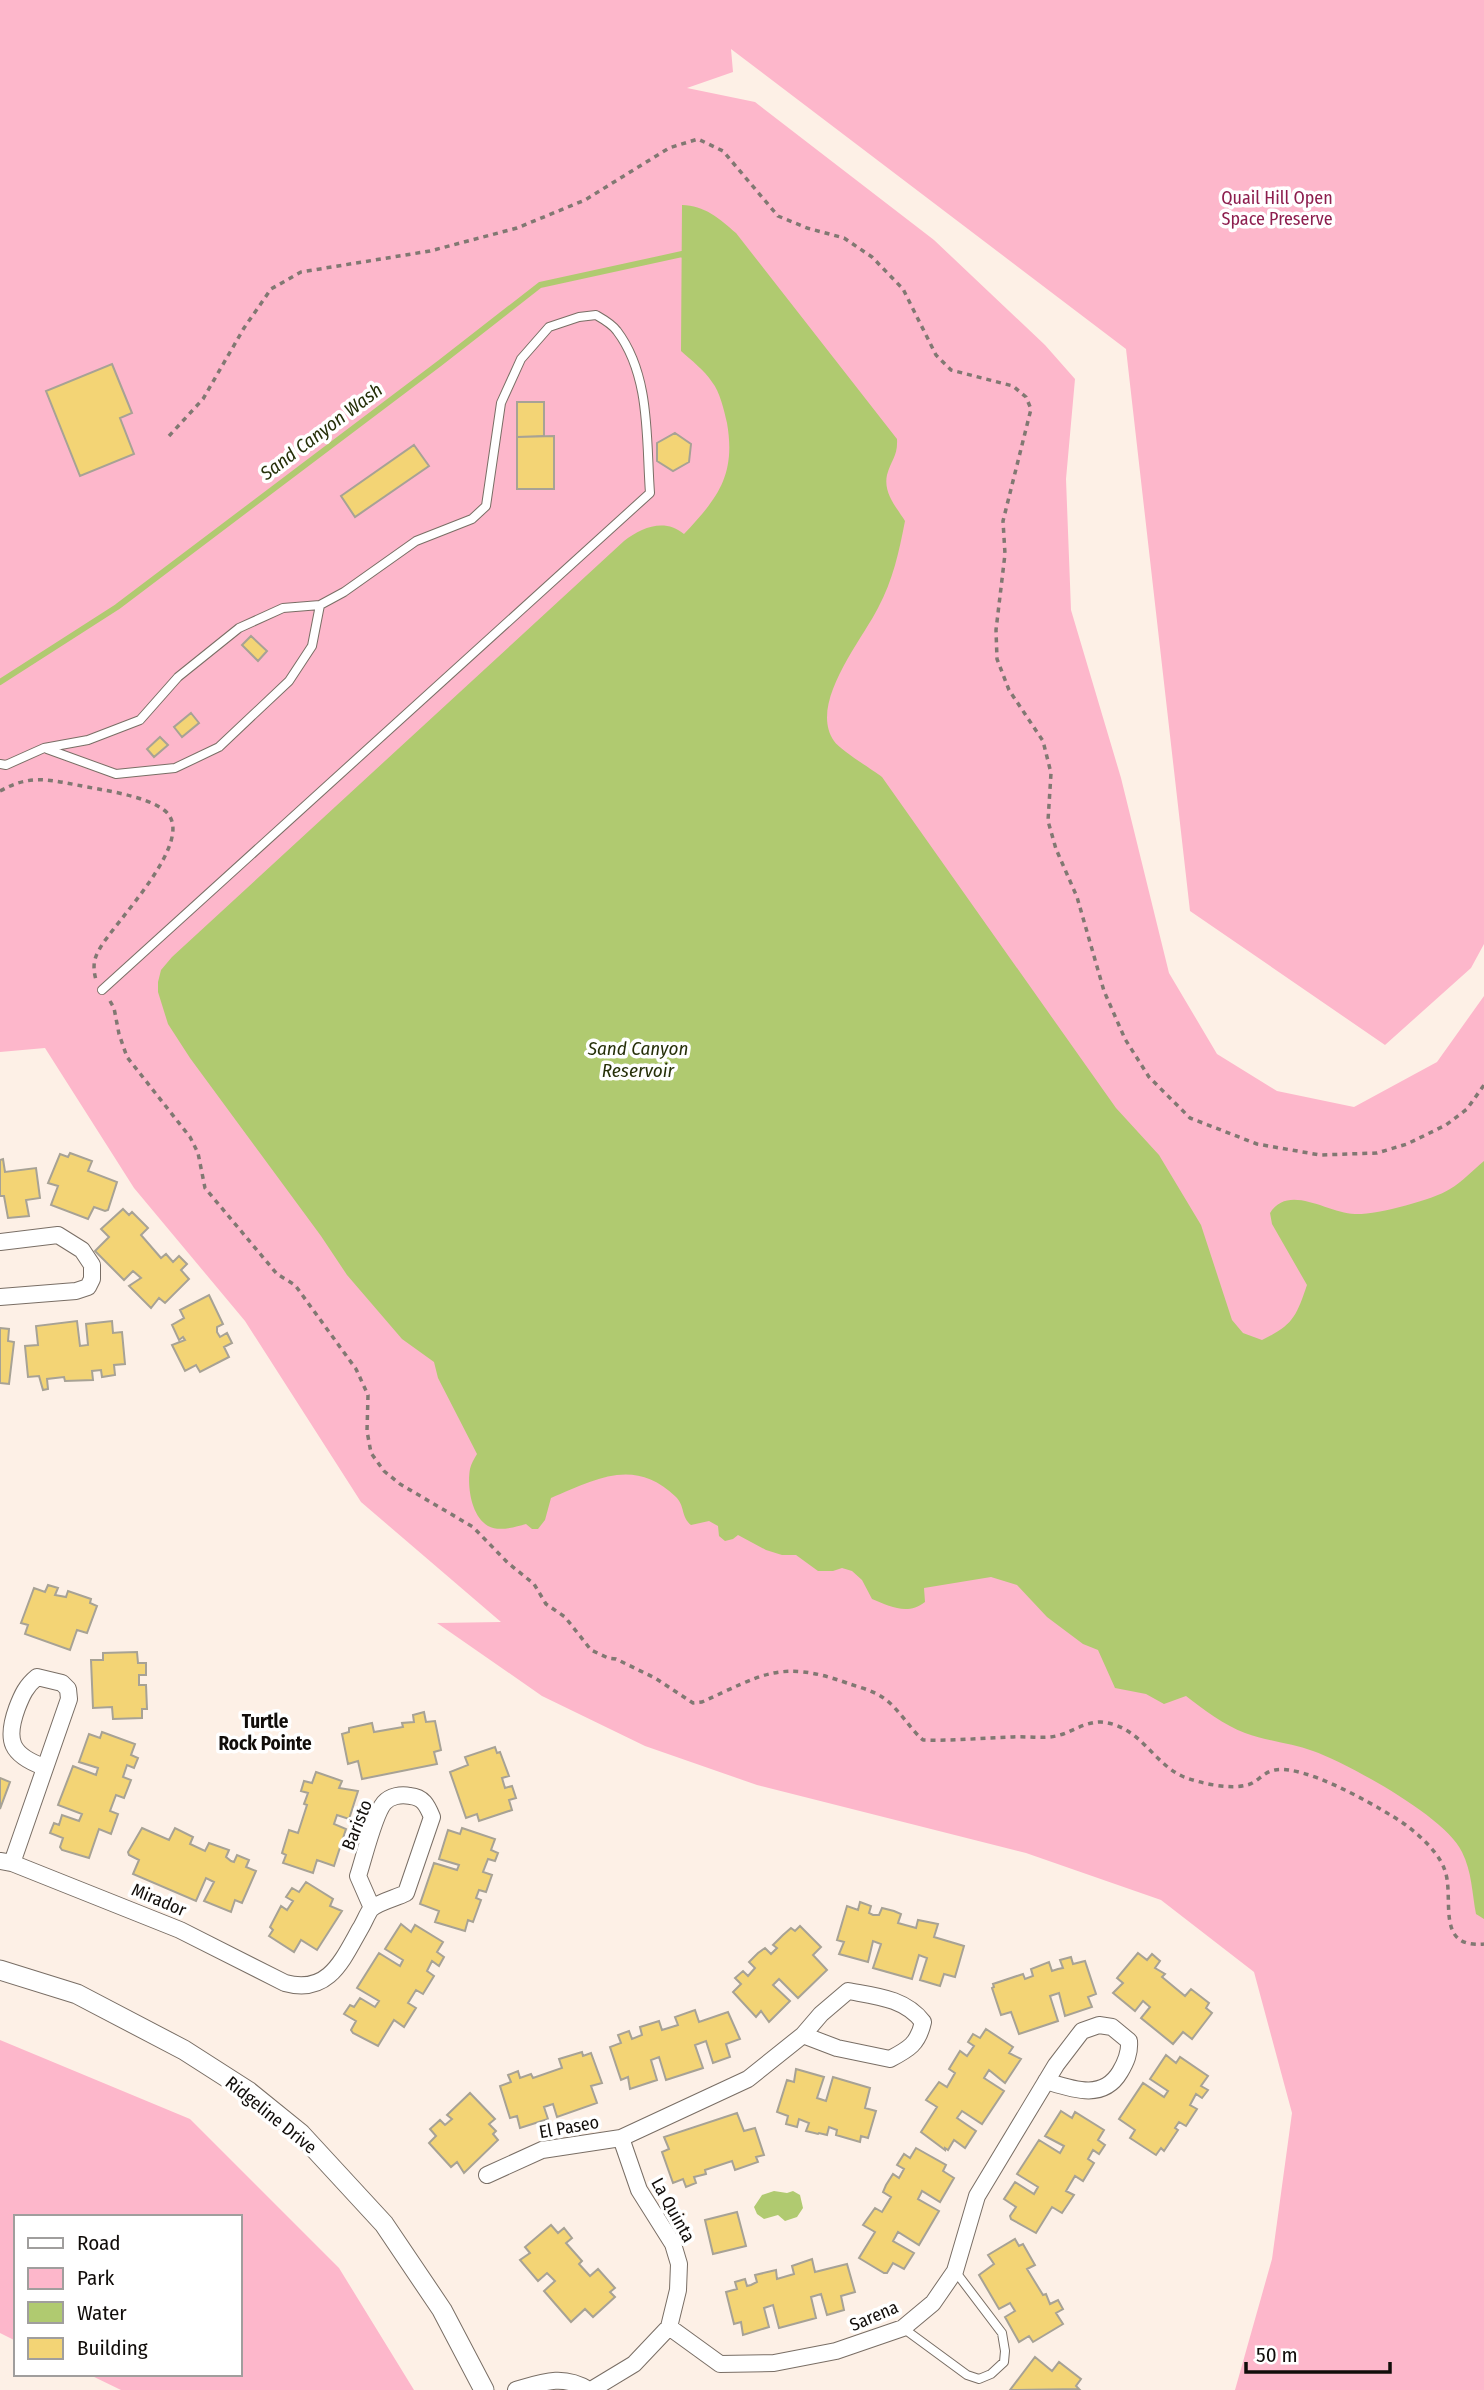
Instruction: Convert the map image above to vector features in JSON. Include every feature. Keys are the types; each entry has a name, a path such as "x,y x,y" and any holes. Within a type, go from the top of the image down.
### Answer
{"street":[{"path":"0,1242 58,1235 82,1250 92,1265 92,1279 88,1287 76,1291 0,1297"},
{"path":"6,1863 44,1767 69,1699 68,1689 62,1683 37,1677 25,1688 12,1724 11,1736 16,1750 24,1760 44,1767"},
{"name":"Baristo","path":"396,1796 418,1797 427,1804 432,1817 406,1893 372,1908 358,1875 377,1819 385,1802 396,1796"},
{"name":"Mirador","path":"6,1863 180,1930 298,1987 321,1983 333,1973 372,1908"},
{"name":"Ridgeline Drive","path":"0,1970 77,1994 184,2050 248,2091 301,2134 384,2224 442,2310 484,2390"},
{"path":"621,2138 748,2079 803,2035 821,2014 848,1991 896,2000 917,2014 923,2022 919,2038 890,2059 837,2048 803,2035"},
{"name":"Sarena","path":"669,2327 720,2364 774,2363 799,2359 836,2351 903,2328 933,2303 955,2271 977,2196 1046,2081 1082,2031 1099,2025 1112,2027 1129,2041 1127,2059 1112,2084 1099,2090 1075,2090 1046,2081"},
{"name":"El Paseo","path":"487,2175 542,2150 621,2138"},
{"name":"La Quinta","path":"516,2390 553,2380 574,2381 590,2390 634,2364 669,2327 678,2290 679,2264 673,2244 639,2190 621,2138"}],"lane":[{"path":"0,764 6,765 44,748 88,740 140,720 178,677 239,628 282,608 320,605 344,592 416,541 472,519 486,506 501,403 521,359 549,327 579,317 596,315 616,329 634,361 642,389 650,493 102,990"},
{"path":"44,748 116,774 176,768 219,747 289,681 312,646 320,605"},
{"path":"903,2328 967,2375 979,2379 991,2374 1004,2362 1002,2333 955,2271"}],"path":[{"path":"169,436 203,399 244,328 271,289 301,272 430,251 517,229 585,201 668,148 698,139 723,151 778,216 807,228 844,238 872,257 903,289 936,355 951,370 1013,386 1026,397 1031,409 1003,521 1005,554 996,630 998,659 1009,690 1043,741 1051,773 1048,821 1056,849 1077,897 1104,991 1125,1039 1149,1077 1190,1118 1257,1144 1320,1155 1377,1153 1407,1144 1446,1125 1467,1109 1484,1085"},
{"path":"0,791 30,780 61,780 151,803 166,811 172,821 172,842 166,856 134,904 99,948 93,971 114,1008 122,1048 131,1065 190,1137 198,1153 205,1188 277,1274 295,1285 356,1369 368,1395 367,1432 371,1453 384,1471 400,1484 473,1527 508,1563 534,1584 546,1604 565,1616 591,1650 655,1678 693,1703 702,1702 775,1671 789,1670 825,1675 876,1693 884,1698 923,1741 947,1741 968,1737 1053,1737 1079,1726 1099,1722 1114,1724 1126,1731 1182,1776 1227,1785 1247,1785 1277,1769 1327,1781 1398,1819 1436,1854 1445,1870 1448,1919 1453,1934 1463,1942 1484,1944"}],"green space":[{"name":"Quail Hill Open Space Preserve","path":"0,0 1484,0 1484,944 1471,968 1385,1045 1190,911 1126,349 731,49 733,72 687,88 755,102 934,240 1045,345 1075,379 1066,479 1071,610 1121,778 1169,973 1217,1054 1277,1091 1354,1107 1437,1062 1484,996 1484,2390 1235,2390 1272,2259 1292,2113 1254,1972 1161,1900 1026,1853 757,1785 645,1746 542,1696 437,1623 501,1622 361,1502 245,1321 134,1188 45,1048 0,1052"},
{"path":"0,2040 190,2119 339,2268 414,2390 121,2390 92,2376 242,2376 242,2215 14,2215 14,2340 0,2333"}],"water":[{"name":"Sand Canyon Reservoir","path":"682,205 705,210 736,233 897,439 886,482 892,500 905,521 903,532 888,587 832,691 828,726 834,741 882,777 1116,1108 1159,1155 1201,1225 1232,1320 1243,1333 1262,1340 1281,1330 1292,1319 1300,1305 1307,1285 1272,1224 1270,1213 1278,1204 1287,1200 1298,1200 1355,1214 1390,1209 1418,1202 1450,1189 1484,1161 1484,1919 1476,1914 1470,1875 1462,1852 1437,1823 1417,1808 1372,1779 1329,1758 1305,1748 1237,1730 1186,1696 1164,1704 1146,1694 1115,1688 1098,1650 1083,1644 1047,1617 1017,1585 991,1577 924,1588 925,1602 912,1608 892,1607 872,1599 862,1580 852,1571 842,1568 818,1571 796,1555 782,1555 766,1550 738,1535 725,1541 719,1536 718,1526 709,1521 691,1525 676,1497 660,1485 630,1475 600,1479 551,1498 545,1520 538,1529 532,1529 526,1524 502,1529 488,1526 474,1508 470,1492 470,1469 477,1454 438,1378 434,1362 402,1339 347,1275 168,1024 158,992 158,982 161,970 172,957 624,541 646,528 661,525 677,529 684,534 715,497 722,485 729,457 727,423 715,386 681,351"},
{"path":"774,2191 793,2191 800,2195 803,2208 797,2217 785,2221 778,2215 764,2219 757,2214 754,2207 762,2195"}],"building":[{"path":"112,364 132,413 120,418 134,454 80,476 46,391"},
{"path":"517,402 544,402 544,436 517,437"},
{"path":"675,433 691,444 689,462 673,471 657,461 657,443"},
{"path":"554,436 554,489 517,489 517,437"},
{"path":"414,445 429,466 355,517 341,496"},
{"path":"251,636 267,651 258,661 242,645"},
{"path":"191,713 199,723 182,737 174,727"},
{"path":"160,737 168,745 154,757 147,749"},
{"path":"70,1153 92,1161 88,1171 117,1182 108,1210 94,1207 88,1219 51,1205 58,1186 48,1183 60,1154 68,1157"},
{"path":"3,1159 5,1172 36,1168 40,1198 26,1200 29,1216 8,1218 4,1196 0,1196 0,1160"},
{"path":"123,1209 129,1215 132,1212 148,1228 141,1235 161,1258 166,1254 173,1262 179,1256 187,1264 181,1270 189,1279 165,1303 159,1298 151,1308 129,1286 141,1278 133,1271 124,1280 95,1251 109,1237 101,1229"},
{"path":"209,1295 223,1324 217,1327 217,1332 220,1337 227,1333 232,1343 224,1347 229,1357 200,1372 196,1365 185,1371 172,1345 185,1340 183,1337 179,1340 172,1325 184,1318 180,1310"},
{"path":"77,1321 80,1346 88,1345 86,1324 112,1321 113,1333 122,1332 125,1364 114,1365 115,1375 102,1377 101,1370 92,1371 93,1380 65,1381 64,1377 47,1379 48,1389 43,1390 39,1376 28,1377 25,1346 38,1345 36,1326"},
{"path":"0,1328 9,1329 8,1341 14,1342 9,1384 0,1383"},
{"path":"48,1585 58,1588 55,1595 66,1597 68,1591 91,1599 90,1603 97,1606 87,1633 77,1630 70,1650 25,1634 28,1625 21,1623 34,1588 45,1592"},
{"path":"137,1652 138,1663 146,1663 146,1675 139,1675 139,1685 146,1685 147,1709 142,1709 142,1718 113,1719 112,1707 93,1708 91,1660 103,1660 103,1653"},
{"path":"424,1712 426,1722 435,1721 441,1750 434,1752 437,1764 362,1779 358,1761 348,1764 342,1734 349,1732 349,1728 372,1723 374,1732 403,1727 402,1723 414,1722 413,1715"},
{"path":"102,1732 135,1744 131,1755 138,1758 134,1768 127,1765 123,1777 131,1780 124,1798 116,1795 110,1811 118,1814 111,1834 99,1829 89,1858 62,1850 60,1847 63,1838 50,1833 54,1823 59,1825 62,1815 79,1821 82,1814 58,1805 73,1766 96,1775 98,1768 79,1762 89,1734 100,1738"},
{"path":"495,1747 497,1753 500,1752 509,1776 502,1778 505,1788 512,1786 516,1798 509,1800 512,1810 479,1821 477,1814 466,1818 450,1772 468,1765 465,1757"},
{"path":"316,1772 342,1781 339,1788 358,1791 349,1819 337,1815 334,1824 346,1829 334,1866 317,1860 313,1873 283,1863 286,1855 282,1853 289,1830 298,1833 307,1805 304,1804 308,1793 301,1791 304,1781 312,1783"},
{"path":"0,1778 10,1782 0,1809"},
{"path":"142,1828 169,1840 175,1828 193,1837 190,1844 205,1851 209,1843 229,1850 226,1857 231,1861 234,1862 237,1855 249,1860 246,1867 256,1871 242,1903 235,1900 231,1912 204,1901 214,1882 206,1878 196,1901 133,1874 139,1860 128,1852"},
{"path":"462,1828 495,1839 491,1850 498,1853 495,1861 488,1859 483,1872 492,1875 486,1892 479,1890 476,1898 481,1900 473,1922 468,1920 465,1931 435,1922 439,1911 420,1904 434,1863 457,1870 459,1865 439,1859 448,1830 460,1834"},
{"path":"306,1882 333,1899 330,1906 342,1911 317,1950 301,1940 294,1952 269,1936 273,1930 270,1927 281,1906 287,1910 293,1901 286,1897 292,1888 299,1892"},
{"path":"860,1902 871,1906 869,1913 873,1915 879,1915 882,1908 901,1914 898,1923 916,1928 918,1920 938,1924 934,1937 964,1946 955,1977 944,1974 940,1986 920,1980 927,1958 919,1955 912,1979 873,1968 881,1944 873,1941 868,1962 839,1954 844,1942 837,1940 847,1906 858,1910"},
{"path":"401,1924 411,1932 415,1925 443,1942 437,1952 444,1957 439,1966 432,1961 427,1971 434,1976 423,1994 416,1990 408,2003 416,2008 404,2027 394,2020 378,2046 353,2033 351,2030 356,2021 344,2014 350,2005 354,2007 360,1998 375,2007 379,2001 357,1988 379,1953 400,1966 403,1960 385,1949"},
{"path":"800,1926 821,1947 813,1955 827,1970 798,1998 779,1979 773,1985 790,2001 769,2022 761,2011 756,2017 733,1992 741,1984 735,1978 743,1971 748,1976 755,1968 749,1962 758,1953 765,1948 771,1954 777,1948 773,1945 783,1935 791,1928 795,1931"},
{"path":"1138,1953 1147,1960 1152,1954 1160,1961 1155,1968 1165,1974 1162,1977 1185,1996 1191,1989 1209,2003 1206,2008 1212,2013 1192,2039 1183,2032 1173,2044 1141,2018 1150,2007 1143,2001 1135,2011 1113,1993 1123,1983 1117,1978"},
{"path":"1071,1957 1073,1964 1085,1961 1096,1994 1088,1997 1092,2007 1065,2016 1059,1993 1050,1996 1058,2021 1019,2034 1011,2012 1001,2015 993,1984 1023,1974 1025,1979 1033,1976 1031,1969 1049,1962 1052,1971 1063,1968 1060,1960"},
{"path":"695,2010 699,2022 728,2012 740,2039 726,2044 730,2057 713,2063 706,2041 695,2045 703,2068 666,2080 659,2057 651,2060 657,2080 630,2089 628,2077 621,2080 610,2047 621,2043 618,2035 629,2031 632,2039 642,2035 640,2027 659,2021 662,2030 678,2025 675,2017"},
{"path":"986,2029 1013,2047 1009,2053 1021,2059 1005,2083 989,2070 984,2078 1004,2091 982,2124 962,2111 957,2118 976,2131 965,2148 954,2140 948,2150 945,2150 921,2132 937,2107 926,2100 939,2082 947,2087 955,2073 949,2069 960,2051 967,2056 974,2046 968,2042 973,2034 980,2038"},
{"path":"582,2052 583,2056 591,2053 602,2083 591,2086 597,2103 557,2117 553,2104 544,2107 548,2119 520,2128 517,2116 510,2118 500,2086 511,2082 508,2075 518,2071 520,2078 531,2074 533,2078 562,2068 559,2059"},
{"path":"1166,2055 1176,2063 1180,2057 1208,2076 1201,2086 1208,2090 1202,2098 1196,2094 1190,2105 1197,2109 1186,2126 1179,2122 1175,2128 1178,2130 1164,2151 1161,2148 1156,2155 1130,2138 1135,2130 1119,2119 1143,2083 1164,2097 1168,2091 1150,2079"},
{"path":"796,2069 824,2077 817,2098 826,2101 833,2077 870,2088 865,2108 876,2111 868,2138 861,2136 860,2142 836,2135 837,2130 829,2127 827,2135 806,2131 809,2123 799,2119 797,2127 786,2124 788,2116 777,2112 787,2080 794,2082"},
{"path":"470,2093 495,2119 489,2124 496,2131 493,2134 498,2140 464,2173 457,2162 451,2167 429,2143 436,2136 430,2129 440,2120 445,2125 452,2119 447,2115"},
{"path":"1061,2111 1072,2118 1075,2112 1104,2130 1098,2140 1105,2145 1099,2154 1093,2150 1088,2159 1094,2163 1083,2181 1075,2176 1066,2191 1074,2195 1062,2213 1052,2207 1036,2233 1011,2219 1016,2207 1004,2199 1015,2182 1034,2194 1038,2187 1017,2174 1039,2140 1060,2153 1064,2146 1045,2136"},
{"path":"737,2113 744,2131 755,2128 764,2155 756,2157 758,2162 735,2170 732,2161 705,2170 706,2174 694,2177 696,2183 686,2187 683,2179 673,2183 662,2152 669,2149 664,2137"},
{"path":"916,2148 946,2165 943,2171 954,2178 940,2202 922,2191 918,2199 939,2211 919,2245 898,2232 893,2241 914,2253 904,2269 893,2263 887,2273 884,2273 859,2258 875,2232 863,2225 875,2208 882,2212 891,2197 883,2192 886,2185 893,2174 899,2178 904,2169 897,2165 904,2154 910,2158"},
{"path":"737,2212 746,2246 713,2254 705,2220"},
{"path":"551,2225 558,2233 564,2228 572,2238 566,2243 582,2261 579,2264 590,2276 598,2269 615,2288 610,2292 615,2297 593,2317 585,2309 571,2322 544,2291 555,2281 547,2273 538,2281 520,2260 530,2253 525,2247"},
{"path":"1015,2239 1019,2246 1023,2244 1035,2265 1027,2269 1043,2295 1046,2294 1050,2304 1058,2300 1063,2309 1056,2313 1063,2324 1033,2342 1029,2336 1019,2342 1005,2317 1015,2311 1010,2303 999,2309 979,2275 994,2264 988,2255"},
{"path":"812,2259 815,2272 847,2264 855,2292 841,2296 844,2310 827,2315 821,2294 811,2297 816,2318 779,2328 773,2305 764,2308 769,2327 743,2335 741,2322 734,2324 726,2292 737,2289 735,2282 745,2279 747,2286 751,2285 757,2282 755,2275 776,2270 777,2279 794,2274 792,2266"},
{"path":"1035,2357 1052,2371 1059,2362 1081,2379 1076,2386 1079,2389 1010,2390"}],"waterway":[{"name":"Sand Canyon Wash","path":"0,682 117,607 540,285 682,254 686,257"}],"district":[{"name":"Turtle Rock Pointe","path":"265,1732"}]}
